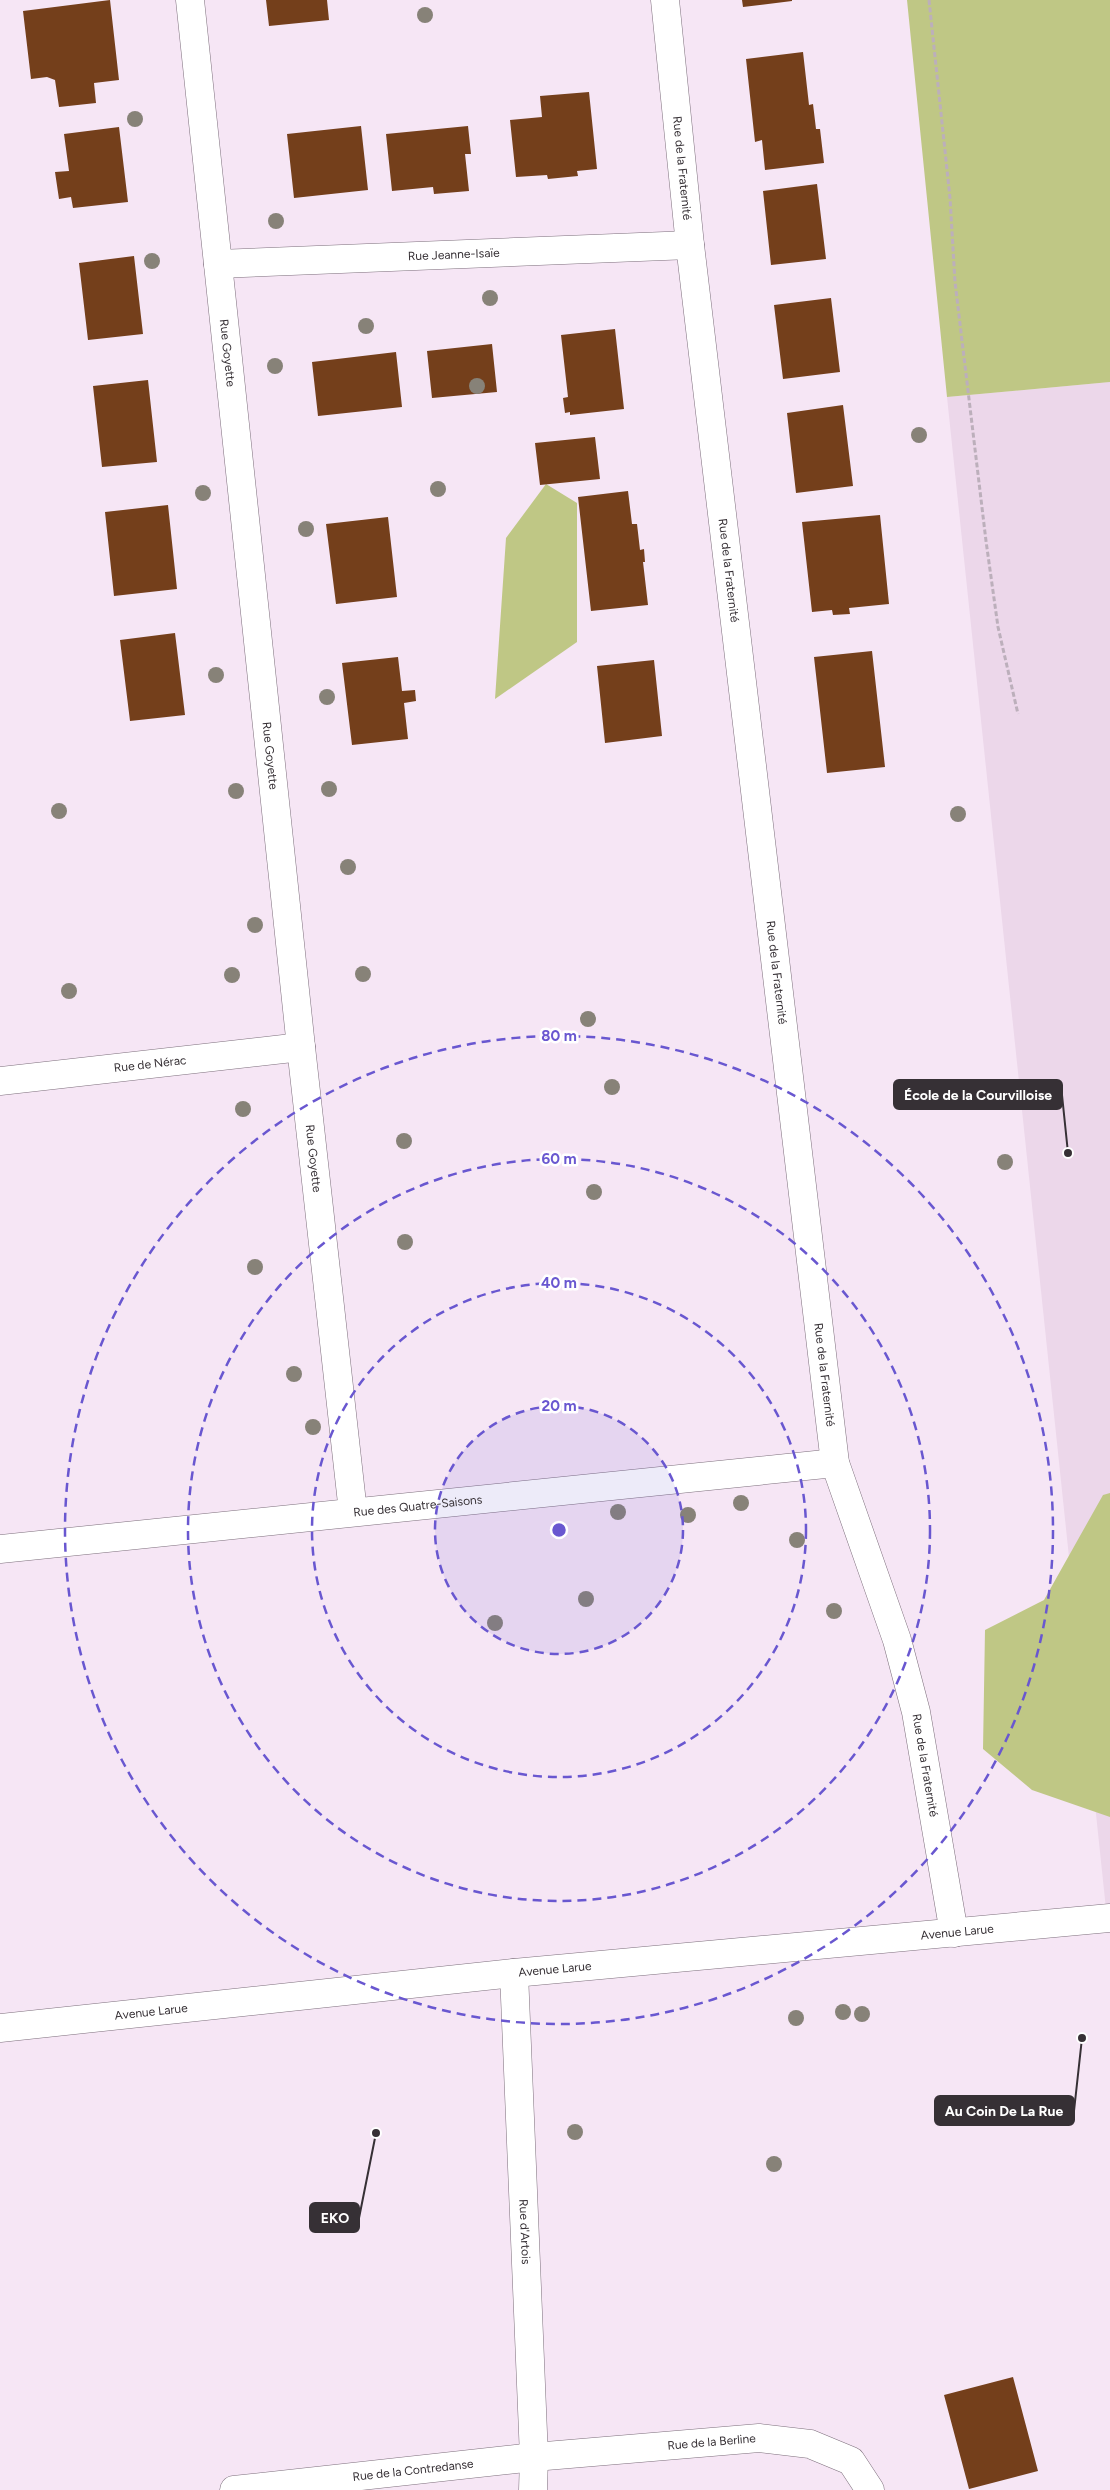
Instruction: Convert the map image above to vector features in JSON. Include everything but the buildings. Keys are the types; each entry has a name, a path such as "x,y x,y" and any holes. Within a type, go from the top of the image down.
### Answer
{"street":[{"name":"Rue Goyette","path":"190,0 301,1048 353,1512"},
{"name":"Rue de la Fraternité","path":"665,0 690,246 835,1463 897,1640 913,1703 954,1933"},
{"name":"Rue Jeanne-Isaïe","path":"218,264 690,246"},
{"name":"Rue de Nérac","path":"0,1081 301,1048"},
{"name":"Rue des Quatre-Saisons","path":"0,1549 835,1463"},
{"name":"Avenue Larue","path":"0,2028 514,1973 1110,1918"},
{"name":"Rue d'Artois","path":"514,1973 534,2457 533,2490"},
{"name":"Rue de la Berline","path":"534,2457 759,2438 810,2444 851,2461 870,2490"},
{"name":"Rue de la Contredanse","path":"234,2490 534,2457"}],"path":[{"path":"928,0 950,198 956,291 986,541 998,627 1018,714"}],"shaded area":[{"path":"1110,382 1110,1909 1106,1909 947,397"}],"green space":[{"path":"907,0 1110,0 1110,382 947,397"},
{"path":"546,484 577,503 577,642 495,699 506,538"},
{"path":"1110,1493 1110,1817 1032,1790 983,1749 985,1630 1044,1600 1103,1495"}],"place":[{"name":"École de la Courvilloise","path":"1068,1153"},
{"name":"Au Coin De La Rue","path":"1082,2038"},
{"name":"EKO","path":"376,2133"}]}
